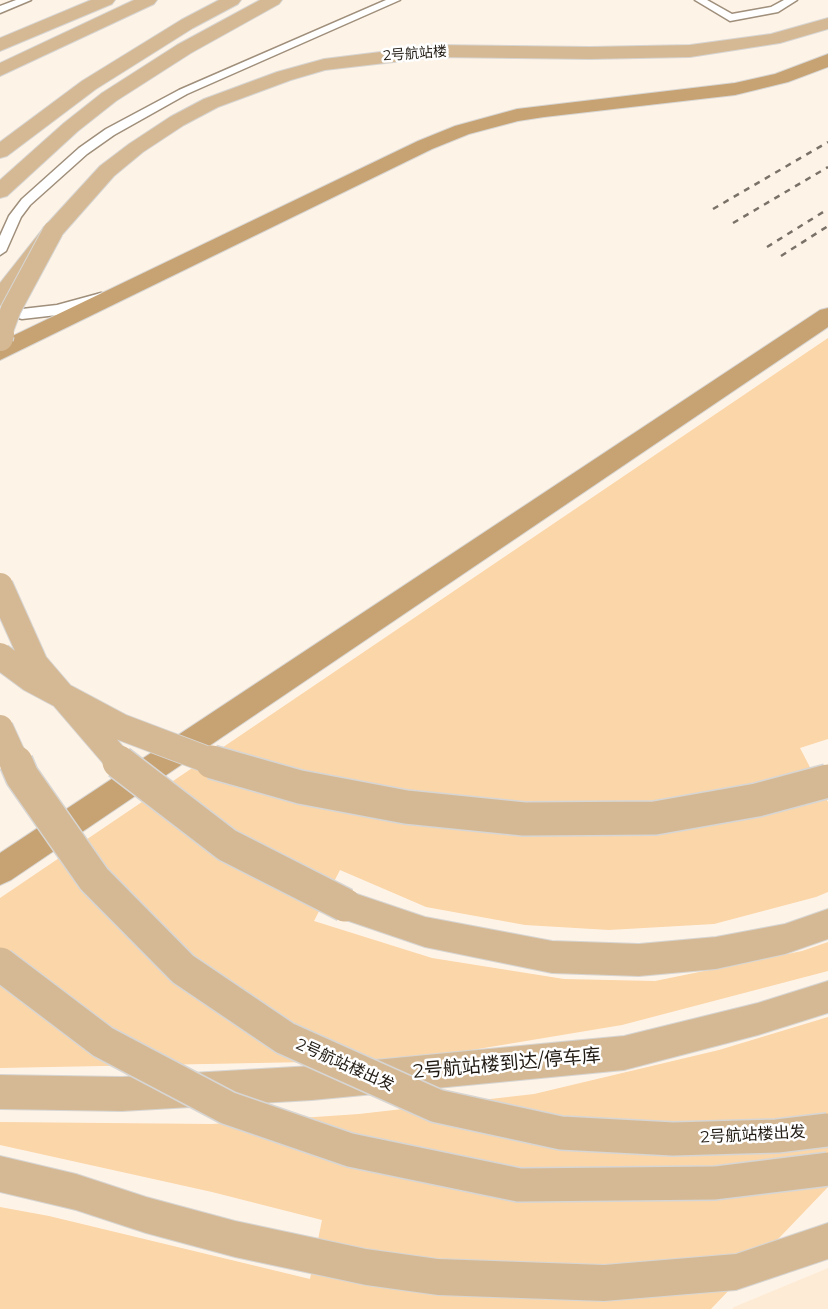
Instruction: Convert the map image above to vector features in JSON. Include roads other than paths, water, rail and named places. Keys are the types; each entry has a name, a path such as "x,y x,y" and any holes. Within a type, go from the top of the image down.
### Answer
{"highway":[{"path":"0,352 425,145 462,130 517,115 544,110 736,89 781,78 828,60"},
{"path":"0,870 828,316"}],"main road":[{"path":"0,45 106,0"},
{"path":"0,70 148,0"},
{"path":"0,152 44,117 105,75 187,24 232,0"},
{"path":"0,191 36,157 109,97 192,45 273,0"},
{"name":"2号航站楼","path":"53,231 107,171 136,148 177,121 243,90 324,65 386,56 437,52 590,53 690,51 773,39 828,22"},
{"path":"0,82 91,27"},
{"path":"1,307 53,231"},
{"path":"0,338 11,309 53,231"},
{"path":"0,586 35,664 123,768 227,845 345,905 426,932 552,958 639,960 716,953 785,939 828,924"},
{"path":"0,656 31,679 121,727 211,762 300,787 406,808 524,819 655,818 758,800 828,781"},
{"name":"2号航站楼出发","path":"0,728 22,776 94,879 183,969 286,1038 437,1106 561,1132 673,1139 777,1136 828,1130"},
{"path":"0,964 96,1037 120,1051 228,1108 350,1150 519,1185 715,1183 828,1168"},
{"name":"2号航站楼到达/停车库","path":"0,1092 122,1094 312,1083 624,1053 758,1019 828,997"},
{"path":"0,1174 76,1192 146,1215 235,1239 366,1268 438,1277 604,1283 736,1272 828,1241"}],"lane":[{"path":"0,10 26,0"},
{"path":"0,251 15,216 26,202 76,156 110,132 183,92 395,0"},
{"path":"700,0 730,18 774,10 792,0"},
{"path":"1,307 22,314 35,314 127,291"}],"railway":[{"path":"713,209 828,142"},
{"path":"733,223 828,167"},
{"path":"767,247 828,209"},
{"path":"781,256 828,226"}]}
